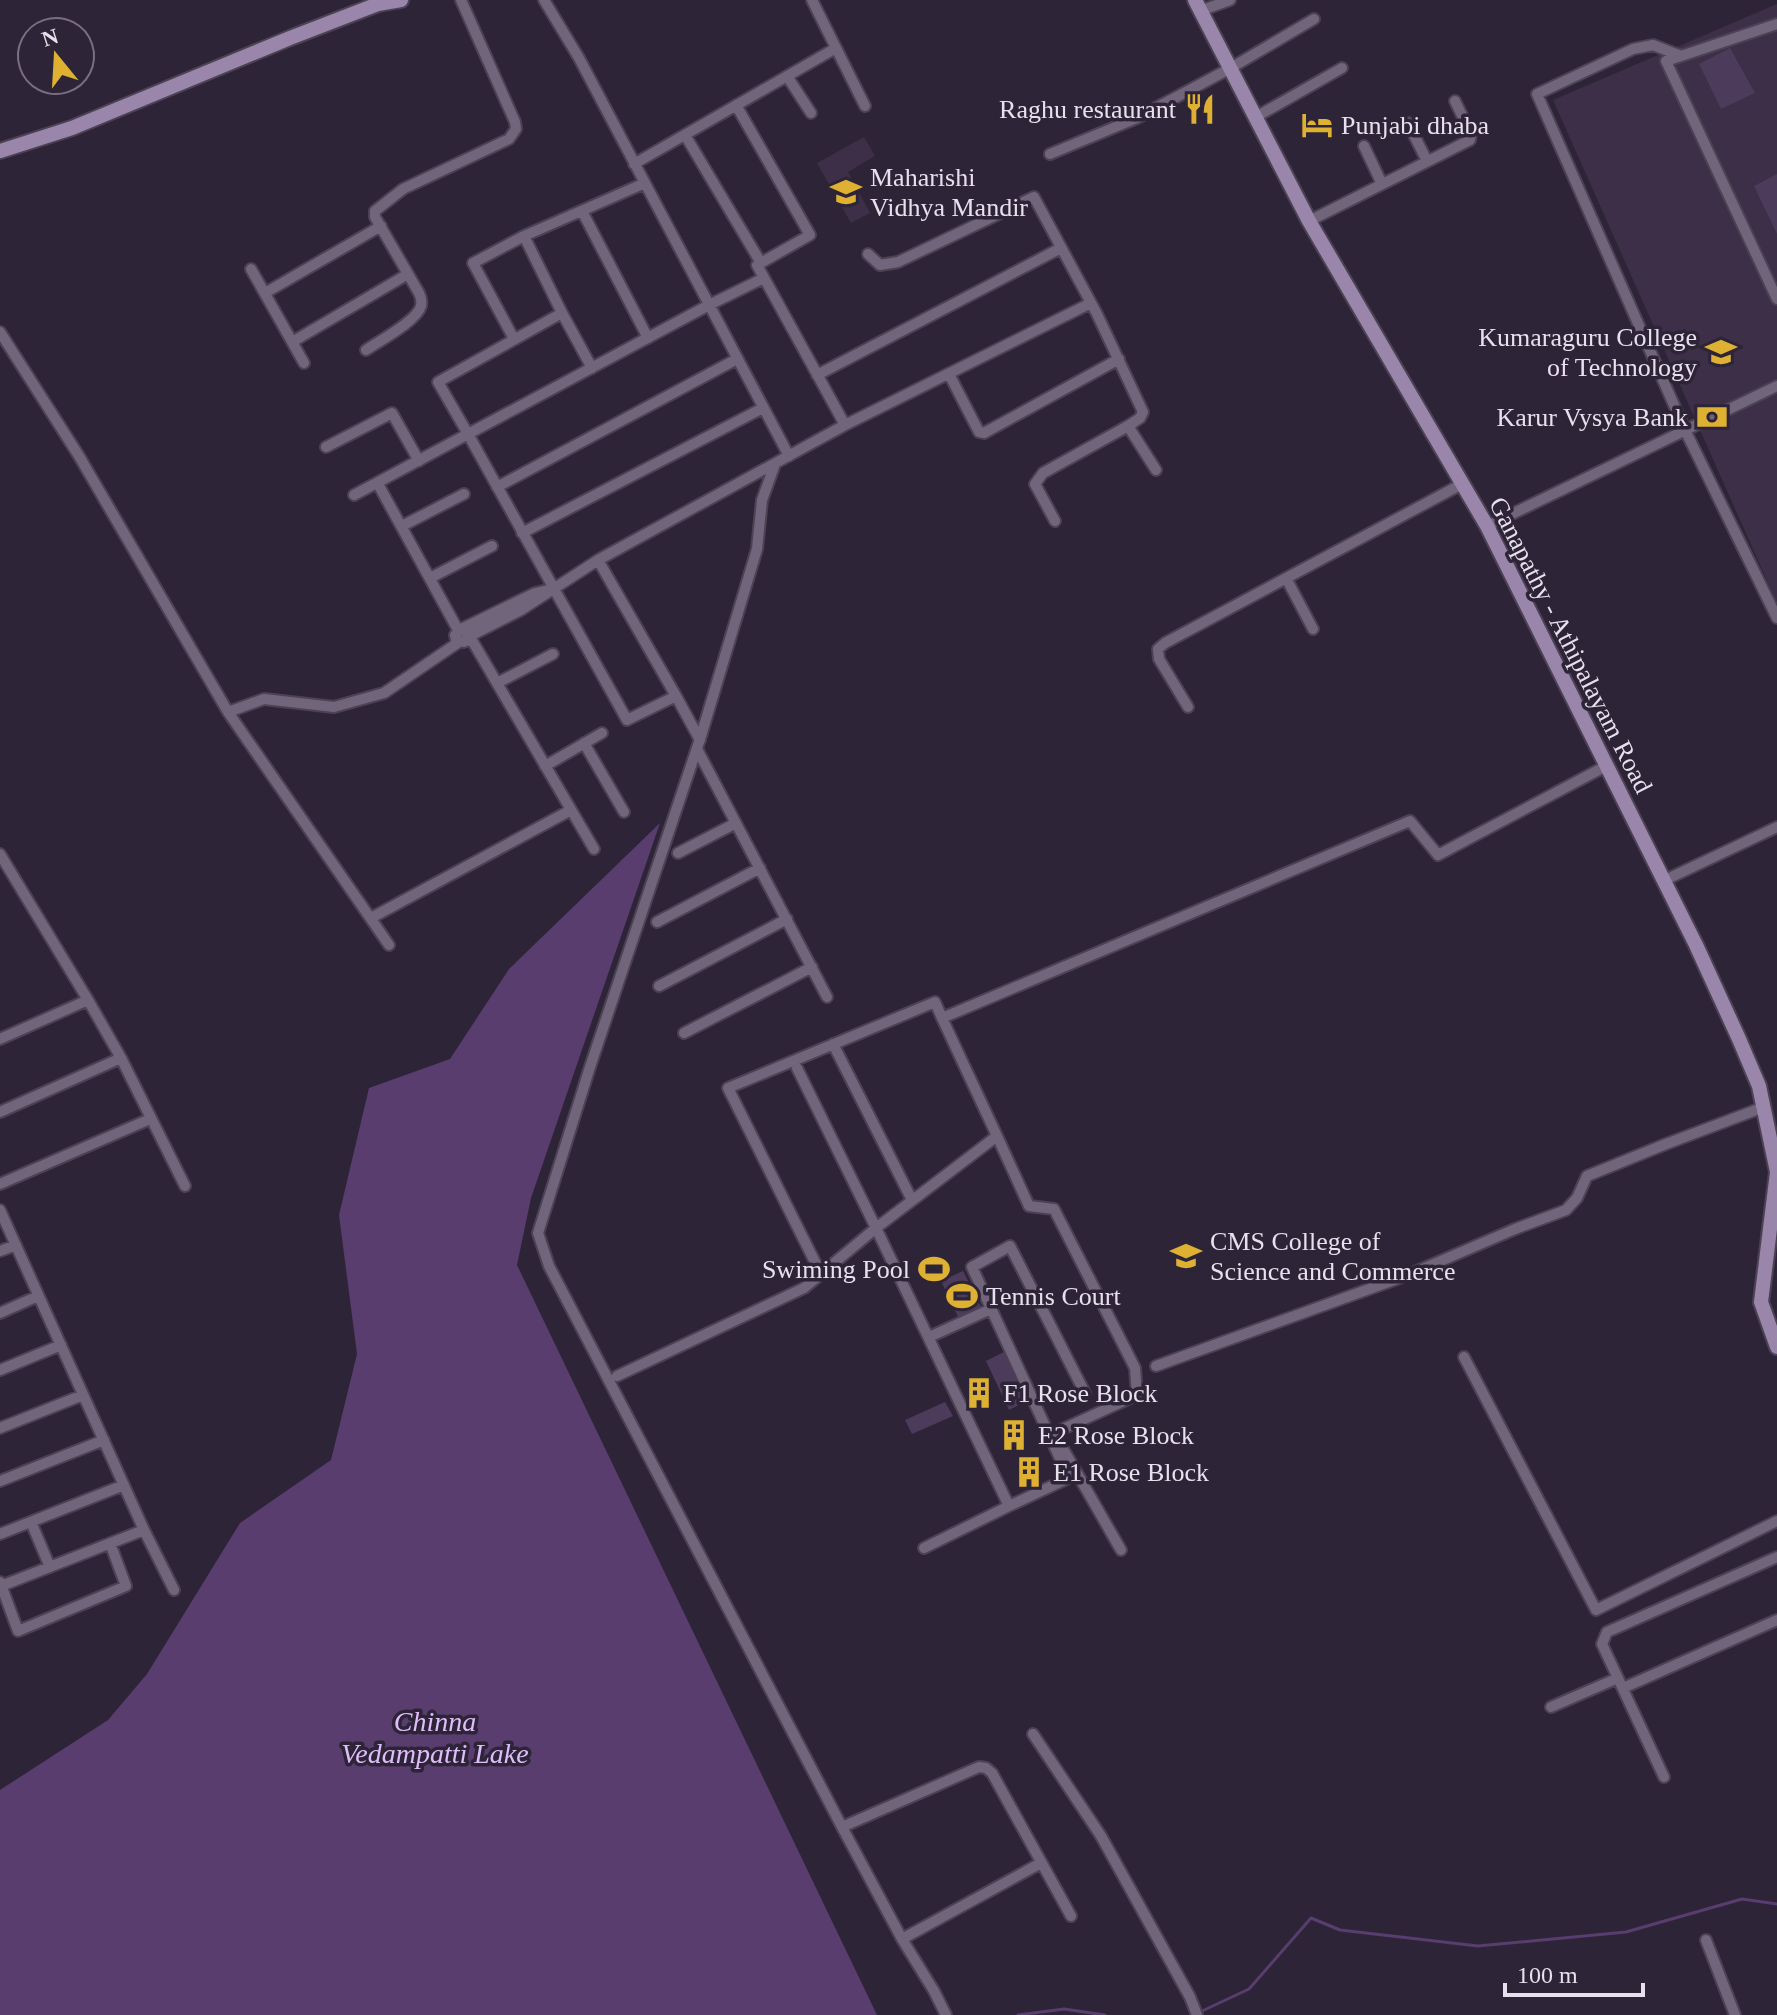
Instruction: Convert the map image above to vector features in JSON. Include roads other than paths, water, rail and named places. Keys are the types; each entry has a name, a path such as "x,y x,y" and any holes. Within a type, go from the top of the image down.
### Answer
{"main road":[{"path":"0,151 72,128 378,4 401,0"},
{"name":"Ganapathy - Athipalayam Road","path":"1198,6 1309,221 1487,526 1739,1039 1759,1086 1777,1172 1761,1302 1777,1347"}],"street":[{"path":"366,350 411,320 421,308 419,293 375,217 375,211 403,189 509,139 516,129 461,0"},
{"path":"544,0 579,58 789,456"},
{"path":"812,0 865,106"},
{"path":"1198,6 1230,0"},
{"path":"1050,154 1137,118 1314,19"},
{"path":"1665,55 1681,56 1777,24"},
{"path":"1777,299 1665,55 1653,45 1633,49 1537,94 1685,430 1777,618"},
{"path":"634,164 836,48"},
{"path":"1254,118 1342,68"},
{"path":"787,76 811,113"},
{"path":"1309,221 1470,140 1471,134 1455,101"},
{"path":"736,105 810,235 757,265 845,425"},
{"path":"1408,123 1427,161"},
{"path":"685,135 761,263"},
{"path":"1364,146 1382,184"},
{"path":"514,339 473,263 524,236 645,183"},
{"path":"868,254 880,265 898,262 1034,197 1091,303 1143,412 1128,426 1043,473 1035,484 1055,521"},
{"path":"582,211 648,338"},
{"path":"265,293 381,226"},
{"path":"524,236 592,368"},
{"path":"817,375 1061,248"},
{"path":"251,269 304,363"},
{"path":"292,342 408,274"},
{"path":"354,495 764,278"},
{"path":"228,712 264,699 334,707 384,693 462,636 535,593 554,588 598,560 845,425 1091,303"},
{"path":"562,313 438,382 627,720 676,696"},
{"path":"0,332 79,456 228,712 389,945"},
{"path":"497,487 737,359"},
{"path":"949,374 979,432 984,433 1119,359"},
{"path":"1487,526 1777,386"},
{"path":"522,533 763,408"},
{"path":"326,447 392,413 419,461"},
{"path":"1128,426 1156,470"},
{"path":"775,464 762,500 757,549 699,744 590,1067 538,1233 549,1266 842,1827 945,2012"},
{"path":"378,484 462,636 473,642 594,849"},
{"path":"1188,707 1159,659 1158,649 1165,643 1462,484"},
{"path":"402,526 464,494"},
{"path":"430,578 492,546"},
{"path":"598,560 676,696 736,823 827,997"},
{"path":"1286,578 1313,629"},
{"path":"497,683 553,654"},
{"path":"545,766 602,733"},
{"path":"584,743 624,812"},
{"path":"942,1018 1410,821 1438,855 1606,766"},
{"path":"371,918 571,810"},
{"path":"678,853 736,823"},
{"path":"1663,881 1777,827"},
{"path":"0,854 121,1058 185,1186"},
{"path":"657,922 760,868"},
{"path":"659,986 787,919"},
{"path":"684,1033 812,967"},
{"path":"0,1039 88,1000"},
{"path":"821,1274 728,1088 935,1002 1029,1206 1054,1209 1135,1368 1137,1395 1054,1433 1074,1476"},
{"path":"833,1044 912,1200"},
{"path":"0,1112 121,1058"},
{"path":"797,1068 1009,1506"},
{"path":"1156,1366 1408,1275 1566,1210 1577,1198 1587,1176 1764,1107"},
{"path":"0,1184 150,1119"},
{"path":"617,1376 804,1288 876,1228 997,1136"},
{"path":"0,1210 174,1590"},
{"path":"0,1251 16,1245"},
{"path":"1085,1393 1010,1246 972,1267 1074,1476 1121,1550"},
{"path":"0,1313 38,1296"},
{"path":"929,1337 991,1309"},
{"path":"0,1370 61,1345"},
{"path":"1464,1357 1596,1610 1777,1521"},
{"path":"0,1428 83,1395"},
{"path":"0,1481 104,1440"},
{"path":"924,1548 1074,1476"},
{"path":"0,1534 124,1485"},
{"path":"31,1522 50,1567"},
{"path":"110,1543 126,1586 18,1631 1,1584 144,1530"},
{"path":"1664,1777 1602,1644 1607,1632 1777,1557"},
{"path":"1551,1707 1777,1620"},
{"path":"1033,1734 1101,1836 1197,2015"},
{"path":"842,1827 979,1767 986,1768 992,1773 1071,1916"},
{"path":"902,1939 1041,1863"},
{"path":"1706,1940 1735,2015"}],"water":[{"name":"Chinna Vedampatti Lake","path":"660,823 531,1198 517,1265 877,2015 0,2015 0,1790 108,1720 147,1674 240,1523 331,1460 357,1354 339,1215 369,1088 450,1059 509,969"}],"waterway":[{"path":"1200,2012 1249,1989 1311,1918 1340,1930 1478,1946 1626,1932 1742,1899 1777,1904"},
{"path":"1018,2015 1064,2009 1105,2015"}],"place":[{"name":"Raghu restaurant","path":"1200,109"},
{"name":"Punjabi dhaba","path":"1317,125"},
{"name":"Maharishi Vidhya Mandir","path":"846,192"},
{"name":"Kumaraguru College of Technology","path":"1721,352"},
{"name":"Karur Vysya Bank","path":"1712,417"},
{"name":"CMS College of Science and Commerce","path":"1186,1256"},
{"name":"Swiming Pool","path":"934,1269"},
{"name":"Tennis Court","path":"962,1296"},
{"name":"F1 Rose Block","path":"979,1393"},
{"name":"E2 Rose Block","path":"1014,1435"},
{"name":"E1 Rose Block","path":"1029,1472"}]}
